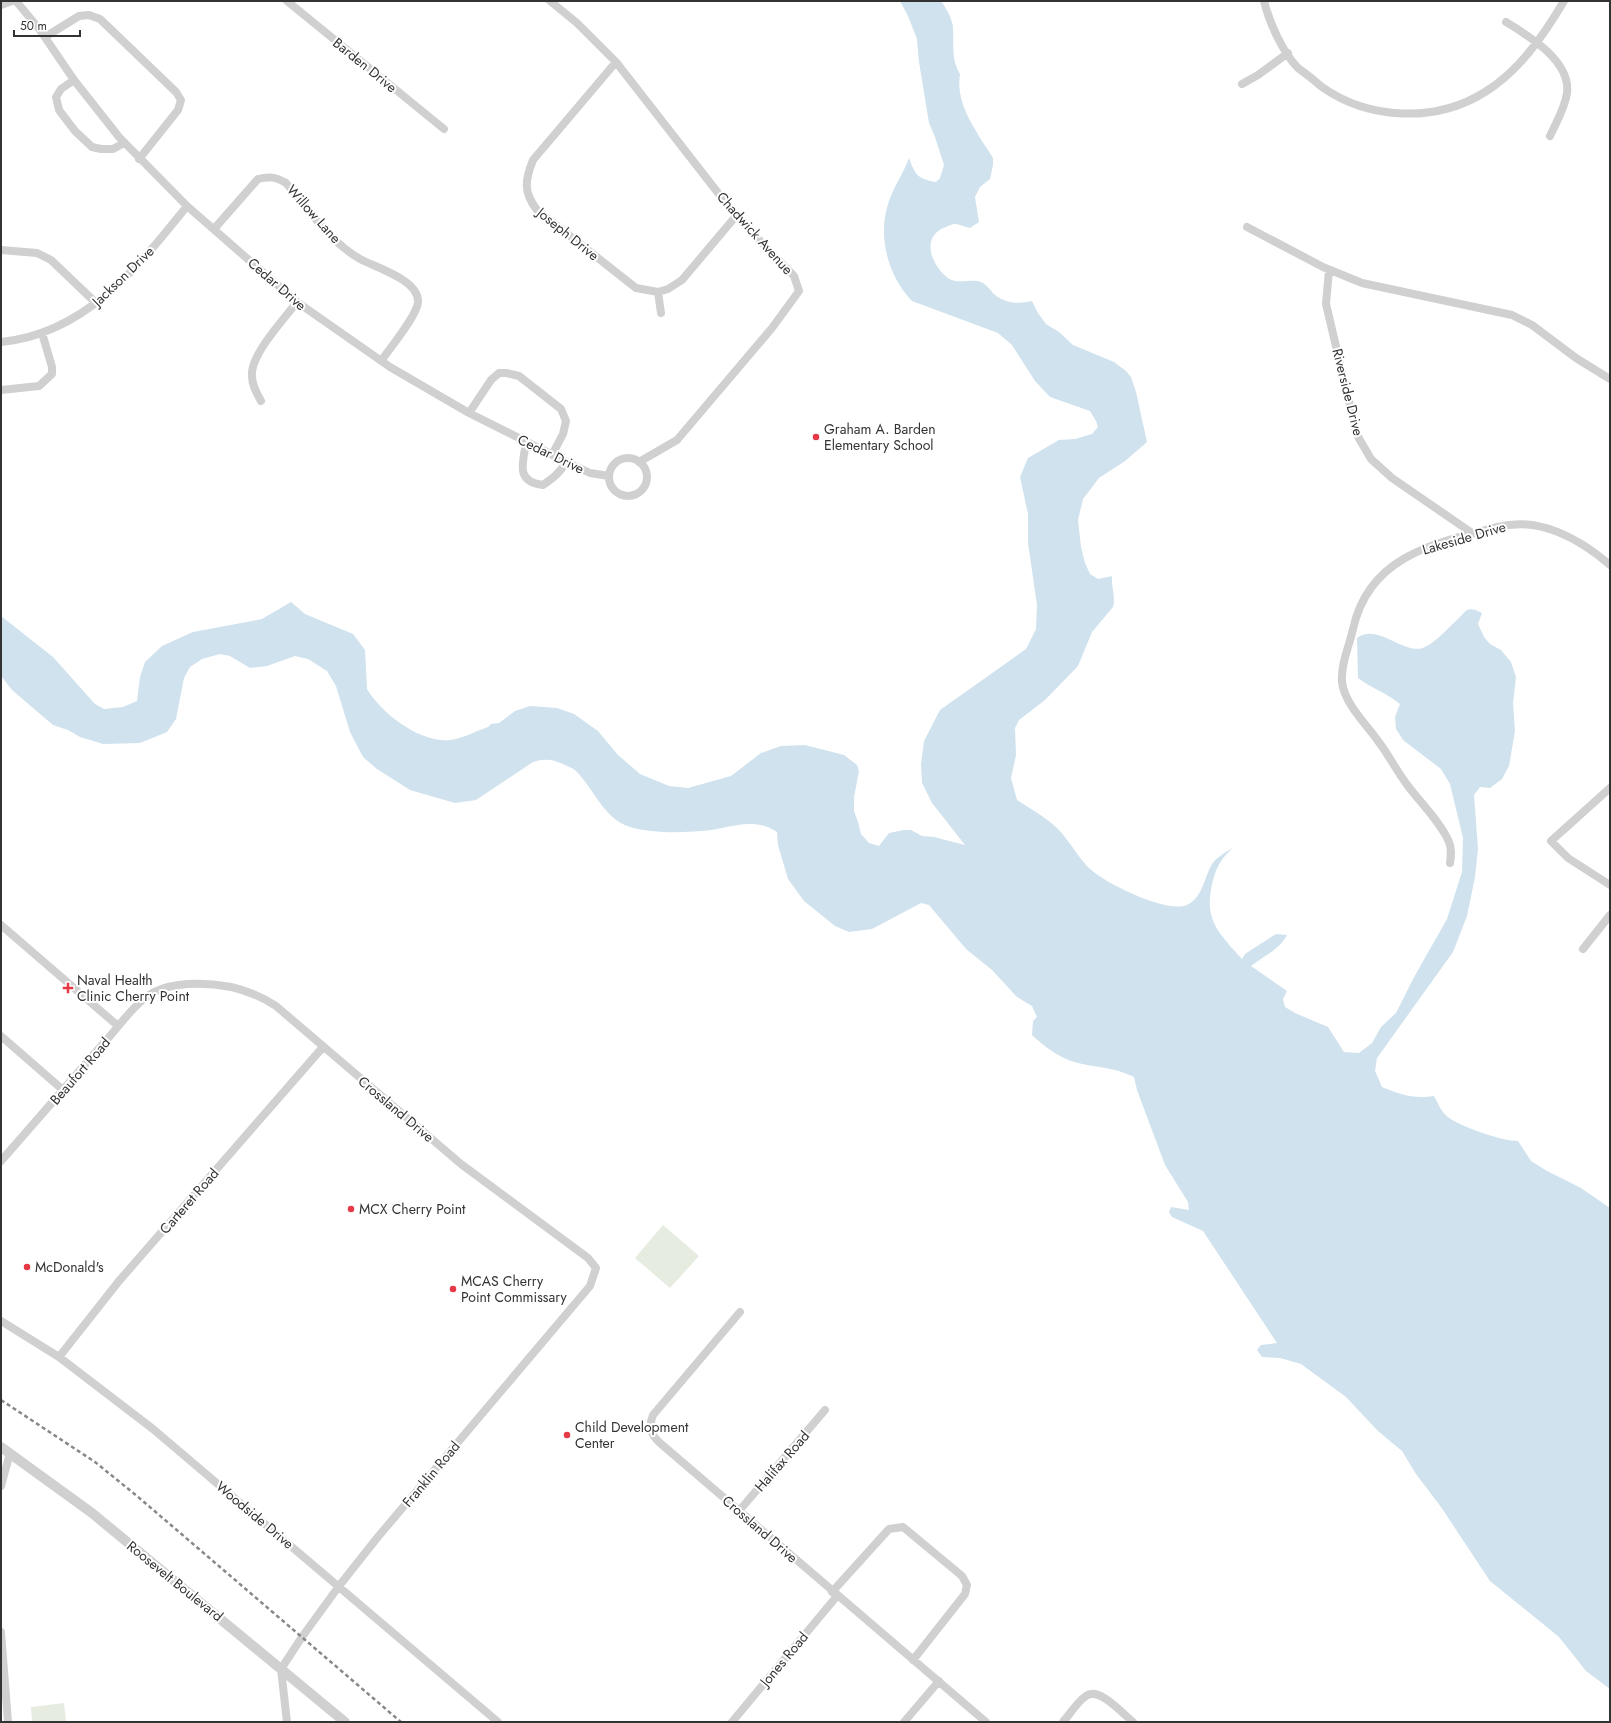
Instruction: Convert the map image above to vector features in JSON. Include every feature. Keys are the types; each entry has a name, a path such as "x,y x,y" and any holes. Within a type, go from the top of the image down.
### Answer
{"street":[{"path":"1,5 12,1"},
{"name":"Cedar Drive","path":"16,1 45,37 97,111 138,159 187,206 297,302 381,361 469,413 526,443 590,473 609,476"},
{"name":"Barden Drive","path":"287,1 444,129"},
{"name":"Chadwick Avenue","path":"550,1 577,23 616,62 736,216 794,276 799,291 772,328 677,440 639,462"},
{"path":"1264,1 1272,28 1288,53 1298,67 1321,86 1348,101 1378,111 1412,114 1441,110 1456,106 1485,92 1509,74 1535,43 1564,1"},
{"path":"45,37 79,16 89,15 100,19 176,92 181,100 178,110 138,159"},
{"path":"1506,22 1535,43 1559,64 1563,70 1567,84 1565,100 1550,136"},
{"path":"1242,84 1258,75 1288,53"},
{"name":"Joseph Drive","path":"616,62 533,160 528,170 526,184 529,199 537,210 636,288 658,292"},
{"path":"74,80 61,89 56,97 59,110 75,131 92,147 113,149 124,143"},
{"name":"Willow Lane","path":"214,229 258,179 267,176 277,177 286,183 338,243 360,258 407,282 415,289 418,302 415,313 381,361"},
{"name":"Jackson Drive","path":"1,342 42,333 70,320 96,303 132,271 187,206"},
{"path":"661,313 658,292 668,289 682,280 736,216"},
{"path":"1247,227 1329,270 1362,283 1512,315 1532,325 1576,358 1610,378"},
{"path":"1,250 37,254 51,260 96,303"},
{"name":"Riverside Drive","path":"1329,270 1327,285 1327,308 1357,435 1371,459 1392,478 1472,533"},
{"path":"260,401 254,387 252,372 257,355 297,302"},
{"path":"1,390 39,386 52,374 52,367 42,333"},
{"path":"469,413 491,380 499,373 519,376 561,409 566,421 563,434 552,455"},
{"path":"526,443 522,472 526,479 534,484 542,485 556,476 566,462"},
{"path":"630,458 639,462 644,468 646,479 645,485 636,493 630,495 619,493 610,484 609,476 613,465 618,461 630,458"},
{"name":"Lakeside Drive","path":"1450,863 1452,852 1449,842 1443,832 1407,785 1378,740 1368,729 1346,696 1342,684 1342,670 1354,620 1364,598 1372,585 1392,567 1411,554 1472,533 1507,524 1543,527 1556,531 1580,543 1610,565"},
{"path":"1610,788 1552,841 1568,858 1610,885"},
{"path":"1583,949 1610,915"},
{"path":"1,925 118,1026"},
{"name":"Crossland Drive","path":"165,988 189,984 227,985 264,998 282,1011 461,1164 588,1258 596,1268 590,1286"},
{"name":"Beaufort Road","path":"1,1161 118,1026 145,999 154,992 165,988"},
{"path":"1,1036 63,1090"},
{"name":"Carteret Road","path":"59,1357 124,1276 323,1047"},
{"name":"Franklin Road","path":"281,1669 339,1586 444,1457 590,1286"},
{"name":"Crossland Drive","path":"740,1312 653,1415 650,1427 651,1433 660,1444 834,1594 986,1722"},
{"name":"Woodside Drive","path":"1,1321 59,1357 153,1429 498,1722"},
{"name":"Halifax Road","path":"739,1511 825,1410"},
{"name":"Roosevelt Boulevard","path":"1,1447 92,1513 345,1722"},
{"path":"1,1486 10,1453"},
{"name":"Jones Road","path":"732,1722 834,1594 889,1529 896,1527 902,1527 962,1576 967,1585 965,1594 913,1660"},
{"path":"1,1632 8,1722"},
{"path":"281,1669 287,1722"},
{"path":"904,1722 939,1681"},
{"path":"1063,1722 1086,1695 1093,1693 1103,1696 1133,1722"}],"shaded area":[{"path":"663,1225 699,1256 670,1288 635,1258"},
{"path":"64,1703 66,1722 32,1722 31,1707"}],"water":[{"path":"900,1 941,1 947,10 953,27 954,57 960,74 959,85 964,107 974,128 993,158 990,179 980,187 975,197 979,222 970,228 954,224 938,231 933,237 931,244 933,259 942,272 952,280 981,282 1003,300 1017,303 1032,301 1046,324 1059,332 1073,345 1114,362 1126,371 1131,377 1136,392 1147,442 1125,461 1099,478 1083,499 1078,520 1081,547 1085,563 1090,574 1098,579 1112,576 1114,603 1113,607 1092,632 1078,666 1045,700 1019,720 1015,728 1016,755 1011,778 1017,800 1056,827 1082,861 1094,873 1135,895 1165,905 1178,907 1192,902 1202,888 1215,860 1234,847 1223,858 1216,870 1213,880 1210,893 1210,905 1214,924 1242,959 1245,954 1276,934 1287,935 1276,949 1251,966 1287,991 1283,999 1285,1007 1295,1013 1328,1027 1344,1052 1359,1053 1372,1043 1381,1027 1396,1013 1413,979 1447,919 1462,872 1463,838 1450,784 1441,769 1403,740 1396,729 1395,717 1400,704 1358,678 1357,638 1365,634 1374,634 1409,648 1417,649 1425,647 1438,638 1469,609 1482,613 1478,624 1484,637 1490,644 1501,650 1511,662 1516,677 1513,703 1515,731 1509,766 1502,779 1490,788 1480,787 1474,795 1478,849 1475,877 1467,916 1453,952 1377,1058 1375,1071 1382,1087 1408,1096 1434,1096 1443,1113 1454,1121 1492,1136 1518,1141 1531,1161 1581,1188 1610,1208 1610,1689 1586,1671 1559,1637 1490,1581 1441,1507 1416,1474 1402,1451 1378,1431 1346,1397 1301,1364 1280,1358 1262,1357 1257,1350 1261,1345 1277,1343 1203,1231 1172,1217 1169,1212 1171,1207 1189,1210 1188,1202 1165,1165 1137,1090 1134,1077 1126,1073 1071,1061 1040,1042 1032,1035 1033,1021 1037,1017 1032,1006 1017,997 992,970 966,949 929,905 921,903 872,929 849,932 835,926 804,901 788,879 778,845 777,832 767,827 749,824 710,830 683,832 665,832 630,827 621,823 606,811 575,770 553,761 542,760 533,762 476,800 455,803 410,790 377,769 363,757 350,732 336,686 327,671 308,659 295,656 267,666 250,668 230,656 220,654 202,659 190,667 184,678 176,719 167,732 140,743 103,744 80,737 68,730 53,725 12,690 1,676 1,616 53,657 95,704 104,709 123,707 137,701 140,677 145,662 162,646 193,632 262,619 291,602 305,614 353,634 365,650 367,689 382,708 392,717 403,725 426,737 438,740 455,739 488,727 491,724 499,723 515,711 530,706 557,708 574,714 598,731 618,755 640,774 669,786 688,788 731,776 761,753 781,746 805,745 844,755 857,765 859,771 854,797 854,811 861,834 869,843 879,846 889,833 911,830 922,836 934,837 965,845 932,803 922,783 921,764 924,741 940,710 1026,649 1036,629 1037,605 1028,543 1028,514 1020,477 1028,458 1059,440 1075,439 1092,434 1098,427 1090,411 1050,397 1035,381 1012,345 998,333 912,301 896,278 886,252 884,237 884,223 893,191 909,158 915,172 921,177 930,181 936,182 940,178 944,165 929,123 919,62 917,39"}],"railway":[{"path":"1,1400 95,1462 137,1496 401,1722"}],"place":[{"name":"Graham A. Barden Elementary School","path":"816,437"},
{"name":"Naval Health Clinic Cherry Point","path":"68,988"},
{"name":"MCX Cherry Point","path":"351,1209"},
{"name":"McDonald's","path":"27,1267"},
{"name":"MCAS Cherry Point Commissary","path":"453,1289"},
{"name":"Child Development Center","path":"567,1435"}]}
